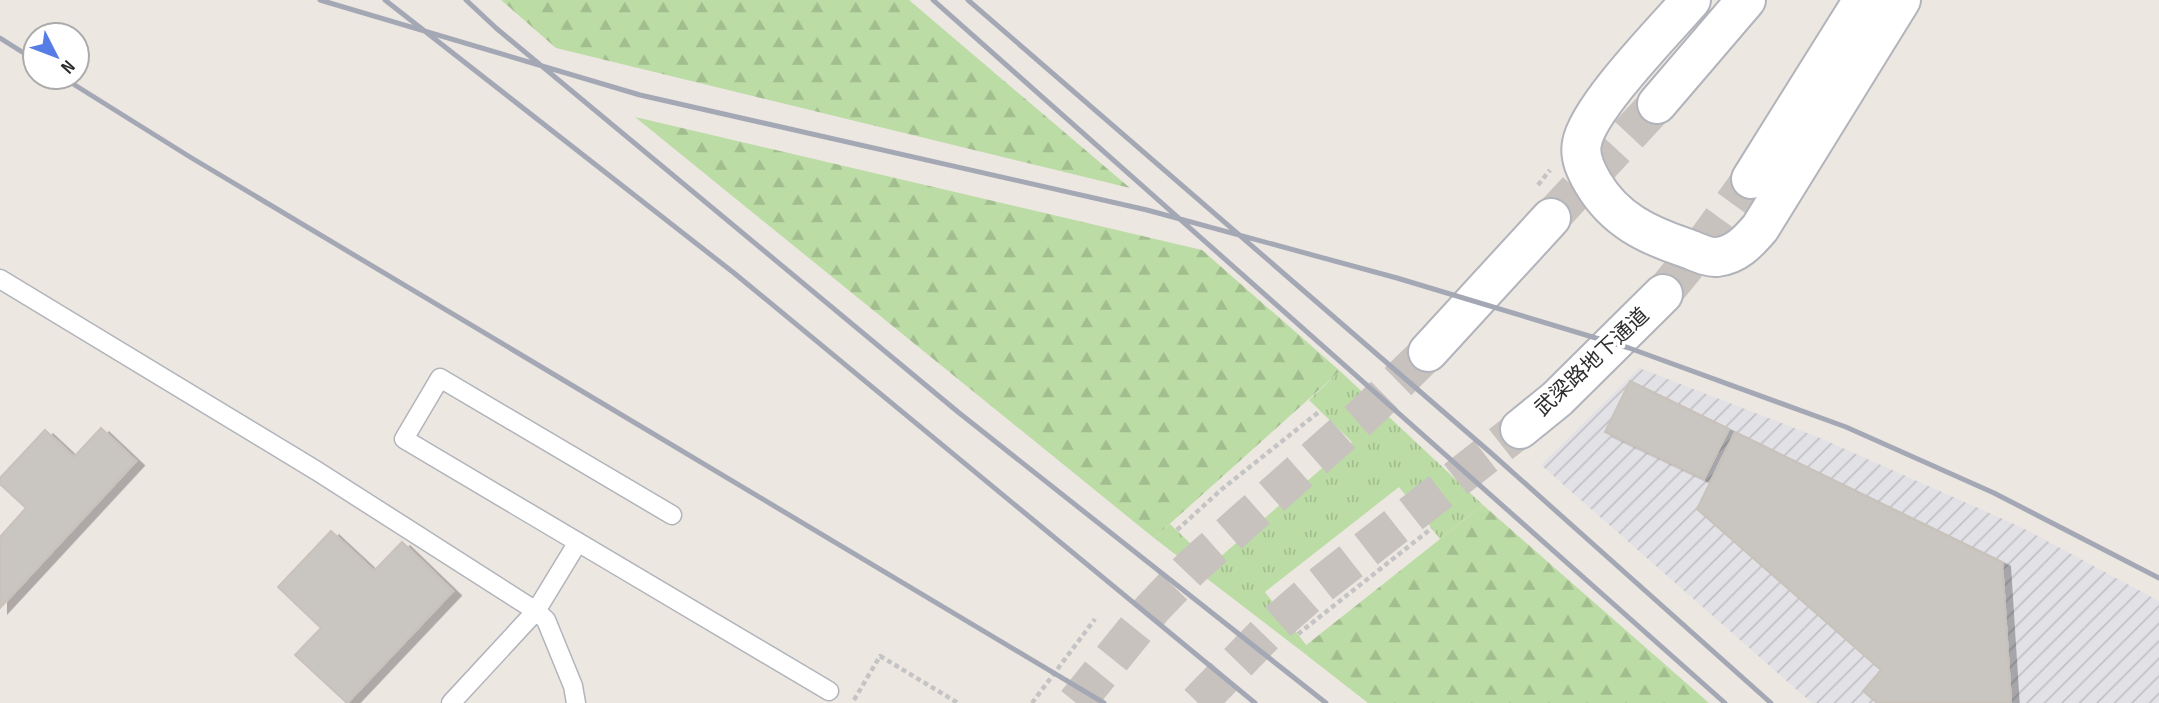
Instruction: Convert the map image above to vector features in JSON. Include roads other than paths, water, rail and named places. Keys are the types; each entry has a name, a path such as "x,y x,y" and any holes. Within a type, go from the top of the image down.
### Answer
{"main road":[{"path":"1691,0 1593,114 1581,146 1586,172 1604,201 1620,217 1666,242 1715,258 1733,252 1760,228 1901,0"},
{"path":"1657,104 1746,0"},
{"path":"1751,178 1863,0"},
{"path":"1428,352 1551,218"},
{"name":"武梁路地下通道","path":"1520,429 1557,398 1663,294"}],"lane":[{"path":"0,279 317,471 536,611 546,620 573,686 576,703"},
{"path":"672,515 440,378 404,439 829,691"},
{"path":"451,703 536,611 578,542"}],"tunnel":[{"path":"1551,218 1657,104"},
{"path":"1663,294 1704,244 1751,179"},
{"path":"1076,703 1152,609 1192,567 1365,414 1428,352"},
{"path":"1198,703 1271,628 1313,591 1520,429"}],"railway":[{"path":"320,0 640,95 1147,210 1397,278 1629,348 1846,427 1994,493 2159,578"},
{"path":"385,0 734,273 1255,703"},
{"path":"466,0 496,28 958,412 1326,703"},
{"path":"933,0 1725,703"},
{"path":"968,0 1491,453 1771,703"},
{"path":"0,38 21,51"},
{"path":"84,91 190,157 1104,703"}]}
